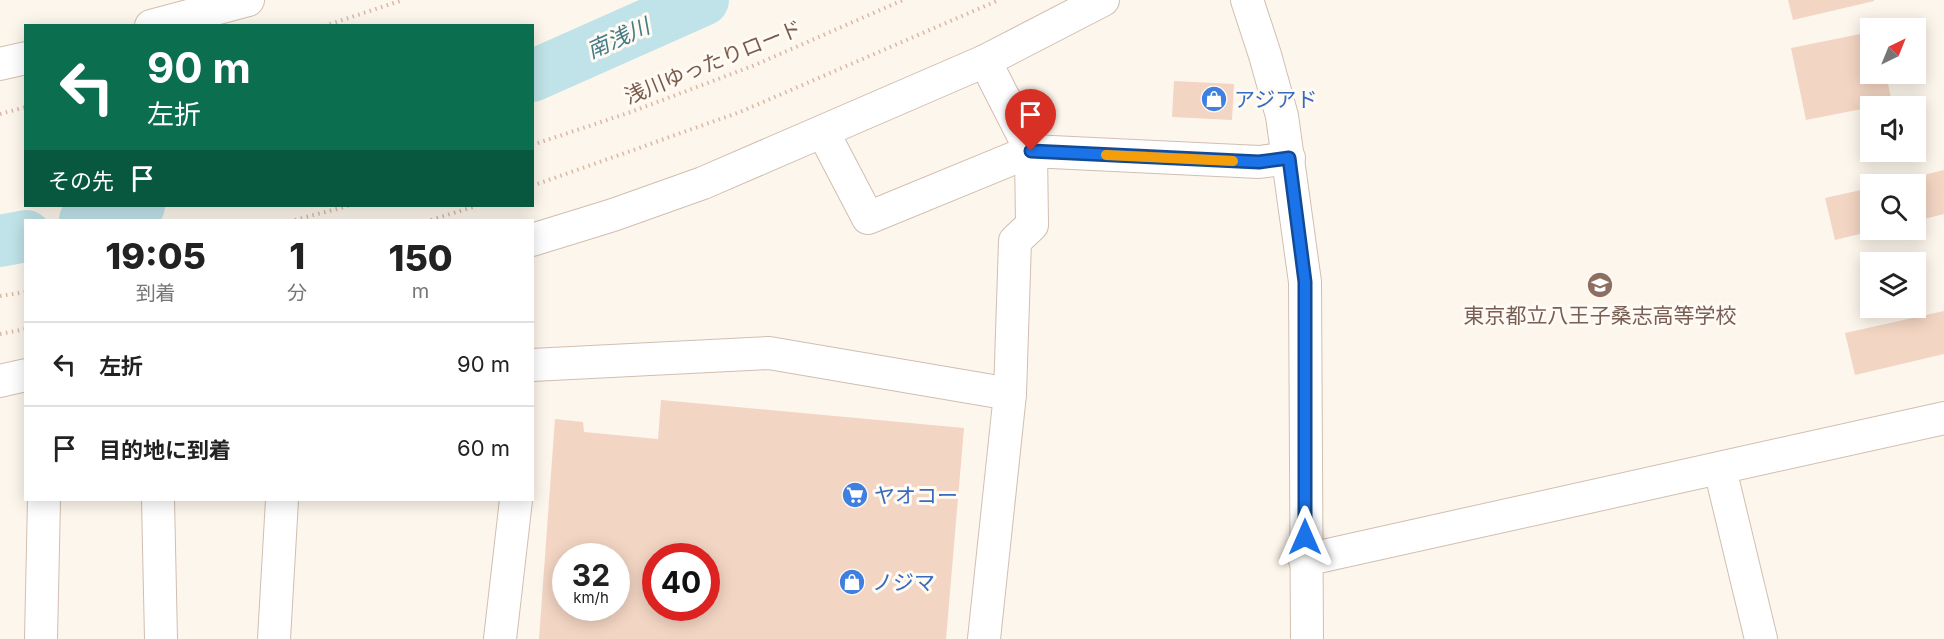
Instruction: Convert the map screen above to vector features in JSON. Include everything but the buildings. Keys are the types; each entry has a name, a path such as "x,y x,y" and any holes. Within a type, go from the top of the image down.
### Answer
{"street":[{"path":"158,24 248,0"},
{"path":"534,239 613,215 693,186 823,132 986,62 1103,0"},
{"path":"1247,0 1282,116 1305,282 1306,639"},
{"path":"0,64 24,58"},
{"path":"984,639 1010,394 1015,241 1032,225 1031,151 986,62"},
{"path":"823,132 868,218 1031,151 1259,162 1289,158"},
{"path":"534,365 769,353 1010,394"},
{"path":"0,381 24,375"},
{"path":"1305,560 1944,418"},
{"path":"1720,469 1761,639"},
{"path":"41,639 44,501"},
{"path":"158,501 161,639"},
{"path":"274,639 282,501"},
{"path":"500,639 516,501"}],"path":[{"path":"330,24 403,0"},
{"name":"浅川ゆったりロード","path":"534,145 632,112 755,65 903,0"},
{"path":"534,185 740,112 999,0"},
{"path":"0,114 24,108"},
{"path":"299,219 344,207"},
{"path":"434,219 473,207"},
{"path":"0,296 24,292"},
{"path":"0,334 24,329"}],"waterway":[{"name":"南浅川","path":"534,75 703,0"},
{"name":"南浅川","path":"89,219 135,207"},
{"name":"南浅川","path":"0,241 24,236"}],"slow traffic":[{"path":"1106,155 1233,161"}],"place":[{"name":"アジアド","path":"1214,99"},
{"name":"東京都立八王子桑志高等学校","path":"1600,285"},
{"name":"ヤオコー","path":"855,495"},
{"name":"ノジマ","path":"852,582"}],"route":[{"path":"1031,151 1259,162 1289,158 1305,282 1305,537"}]}
